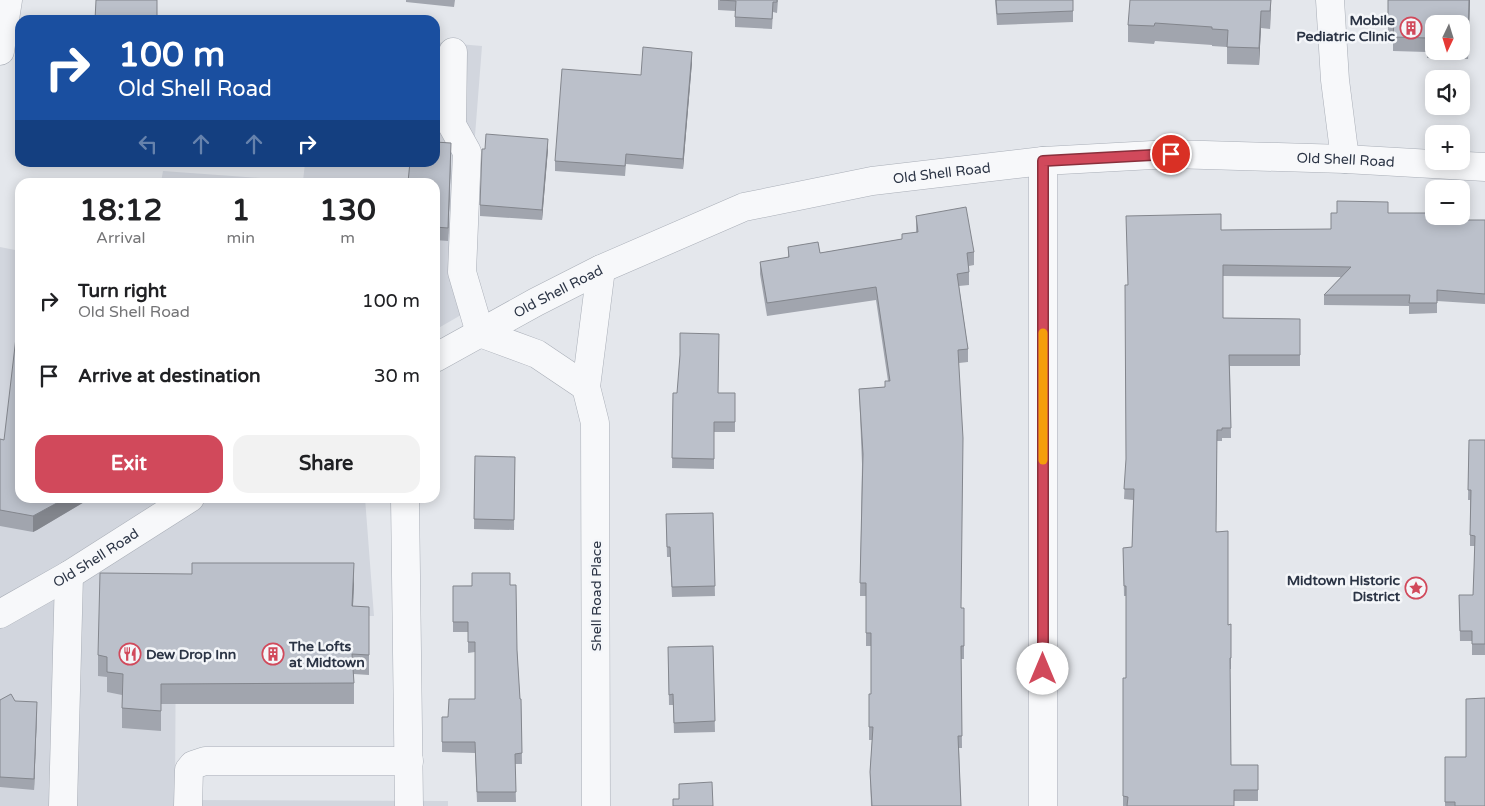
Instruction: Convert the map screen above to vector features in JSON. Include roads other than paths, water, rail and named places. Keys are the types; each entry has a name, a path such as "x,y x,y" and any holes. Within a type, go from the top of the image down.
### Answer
{"street":[{"path":"0,51 8,0"},
{"path":"1330,0 1336,80 1346,159"},
{"path":"453,52 452,125 467,152 462,272 480,333 537,354 586,387"},
{"name":"Old Shell Road","path":"440,355 536,302 601,269 744,207 872,181 1043,161 1171,154 1346,159 1485,167"},
{"path":"1043,161 1043,806"},
{"name":"Shell Road Place","path":"596,806 596,423 586,387 601,269"},
{"name":"Old Shell Road","path":"0,614 69,575 182,503"},
{"path":"405,503 409,806"},
{"path":"63,806 69,575"},
{"path":"188,806 189,770 193,765 205,761 409,761"}],"place":[{"name":"Mobile Pediatric Clinic","path":"1411,28"},
{"name":"Midtown Historic District","path":"1416,588"},
{"name":"Dew Drop Inn","path":"130,654"},
{"name":"The Lofts at Midtown","path":"273,654"}]}
